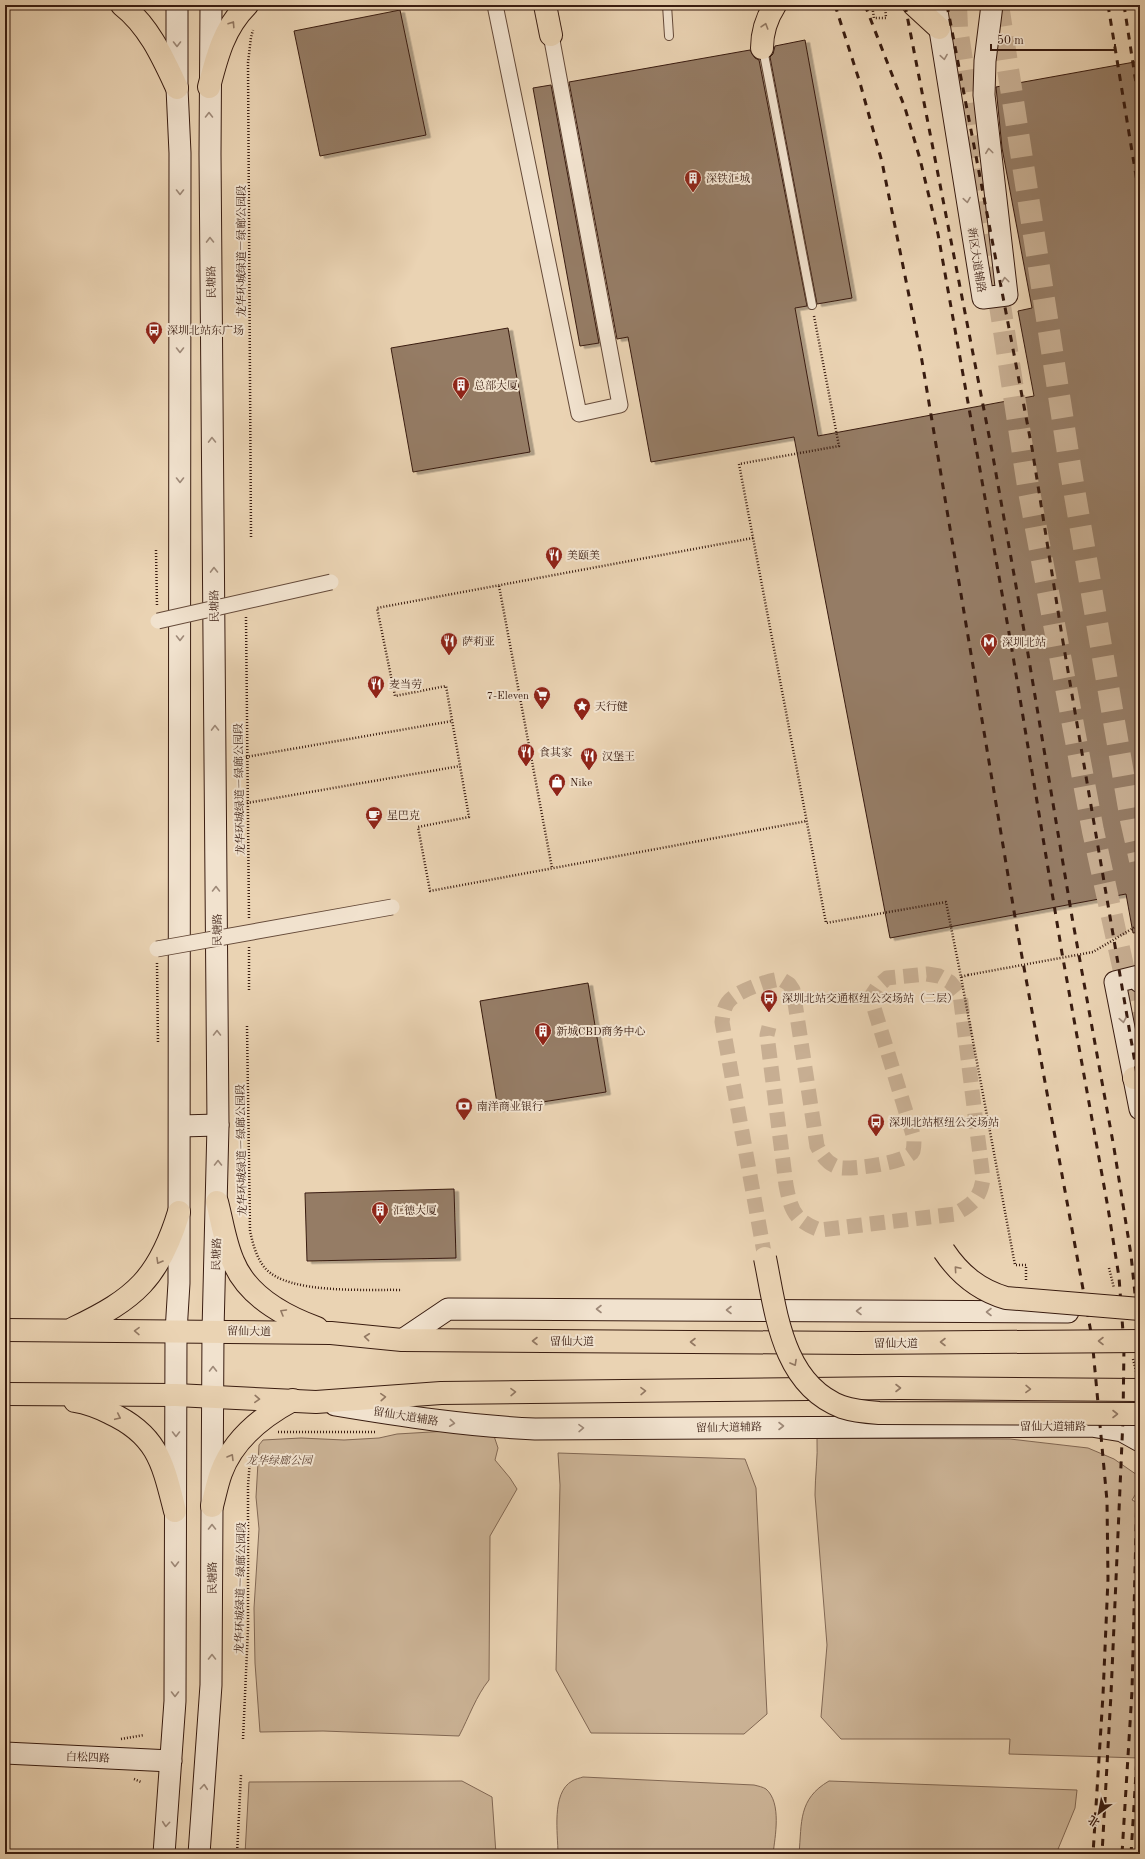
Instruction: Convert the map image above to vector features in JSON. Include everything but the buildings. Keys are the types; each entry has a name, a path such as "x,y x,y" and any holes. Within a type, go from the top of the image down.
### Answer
{"main road":[{"path":"122,5 135,16 161,53 177,88"},
{"path":"164,1854 175,1701 176,1332 180,1126 180,153 177,88 177,5"},
{"name":"民塘路","path":"199,1854 211,1685 213,1331 218,1125 209,87 211,5"},
{"path":"209,87 216,57 224,37 233,22 247,5"},
{"path":"545,5 551,35"},
{"path":"762,48 762,35 766,22 775,5"},
{"path":"914,5 939,28"},
{"name":"新区大道辅路","path":"936,5 983,298 1007,295 984,95 985,61 992,5"},
{"path":"180,153 210,154"},
{"path":"1140,982 1139,976 1115,982 1137,1077 1140,1109"},
{"path":"180,1126 218,1125"},
{"path":"217,1202 233,1261 242,1279 255,1293 271,1305 303,1323 331,1333"},
{"path":"72,1329 112,1308 148,1279 164,1252 179,1212"},
{"path":"944,1251 958,1271 968,1280 991,1294 1006,1298 1140,1309"},
{"path":"765,1258 778,1319 788,1352 805,1380 816,1391 842,1406 858,1411 879,1414 1140,1414"},
{"path":"402,1340 448,1309 1129,1312 1140,1309"},
{"name":"留仙大道","path":"5,1330 72,1329 176,1332 213,1331 331,1333 402,1340 858,1343 1140,1341"},
{"path":"5,1394 176,1395 316,1402 441,1393 859,1388 1140,1390"},
{"path":"41,1394 79,1401 102,1409 124,1419 140,1430 152,1444 160,1460 175,1511"},
{"path":"212,1506 221,1473 243,1438 273,1411 293,1400"},
{"name":"留仙大道辅路","path":"316,1402 419,1419 496,1427 534,1429 1091,1426 1122,1431 1140,1441"},
{"name":"白松四路","path":"5,1754 171,1760"}],"street":[{"path":"495,5 579,414 620,405 551,35"},
{"path":"158,621 331,582"},
{"path":"157,949 392,907"}],"lane":[{"path":"666,5 669,36"},
{"path":"762,48 812,305"}],"path":[{"path":"872,5 874,18 886,18 884,5"},
{"name":"龙华环城绿道－绿廊公园段","path":"251,537 248,63 253,29"},
{"path":"812,305 839,446 739,464 826,923 946,902 1015,1265 1026,1265 1026,1282"},
{"path":"754,538 377,608 394,696 446,686 470,817 418,827 430,891 807,821"},
{"path":"156,550 158,621"},
{"path":"499,586 552,868"},
{"name":"龙华环城绿道－绿廊公园段","path":"246,610 249,921"},
{"path":"240,758 452,721"},
{"path":"241,804 460,766"},
{"path":"961,977 1093,952 1140,924"},
{"path":"249,944 250,991"},
{"path":"157,949 158,1044"},
{"name":"龙华环城绿道－绿廊公园段","path":"247,1026 250,1231 253,1246 266,1269 282,1279 299,1285 315,1287 402,1290"},
{"name":"龙华环城绿道－绿廊公园段","path":"243,1739 248,1629 248,1486 251,1454"},
{"path":"237,1854 241,1775"}],"green space":[{"name":"龙华绿廊公园","path":"448,1431 494,1436 498,1448 495,1460 517,1489 490,1536 489,1680 476,1700 459,1736 323,1731 260,1732 255,1663 254,1608 259,1529 256,1497 259,1445 263,1440 301,1438 344,1440 379,1438 397,1434"},
{"path":"817,1438 1010,1439 1088,1448 1114,1459 1140,1477 1140,1487 1132,1500 1140,1504 1140,1758 1009,1754 1010,1739 841,1739 821,1717 827,1645 815,1495"},
{"path":"558,1453 745,1459 756,1488 767,1714 744,1734 591,1733 556,1670 560,1485"},
{"path":"583,1777 754,1785 766,1789 771,1795 776,1811 776,1830 773,1854 558,1854 558,1804 565,1787 572,1781"},
{"path":"462,1781 492,1797 496,1854 245,1854 249,1782"},
{"path":"829,1781 1077,1790 1075,1808 1056,1854 799,1854 802,1822 807,1804 819,1788"}],"tunnel":[{"path":"956,5 957,28 1028,486 1093,831 1140,1043"},
{"path":"998,5 1070,466 1131,820 1140,860"},
{"path":"765,1258 722,1022 727,1003 733,997 761,984 781,979 789,984 793,990 817,1146 830,1163 837,1167 848,1168 892,1162 909,1155 914,1148 914,1138 874,1008 872,995 878,986 887,978 927,974 939,976 950,982 960,994 983,1179 980,1192 971,1204 955,1214 820,1230 805,1223 792,1208 786,1185 767,1035 769,1027"}],"railway":[{"path":"835,5 860,83 882,162 921,355 1018,935 1092,1338 1107,1501 1108,1579 1103,1695 1093,1854"},
{"path":"865,5 905,108 920,159 938,234 1011,644 1062,953 1119,1277 1124,1346 1123,1419 1111,1694 1102,1854"},
{"path":"905,5 992,451 1072,917 1114,1148 1131,1255 1137,1313 1139,1413 1132,1691 1122,1854"},
{"path":"947,5 1032,448 1062,636 1140,1092"},
{"path":"1108,5 1140,200"},
{"path":"1124,5 1140,109"},
{"path":"1131,1854 1140,1709"}],"place":[{"name":"深铁汇城","path":"693,193"},
{"name":"深圳北站东广场","path":"154,345"},
{"name":"总部大厦","path":"461,400"},
{"name":"美颐美","path":"554,570"},
{"name":"萨莉亚","path":"449,656"},
{"name":"深圳北站","path":"989,657"},
{"name":"麦当劳","path":"376,699"},
{"name":"7-Eleven","path":"542,710"},
{"name":"天行健","path":"582,721"},
{"name":"食其家","path":"526,767"},
{"name":"汉堡王","path":"589,771"},
{"name":"Nike","path":"557,797"},
{"name":"星巴克","path":"374,830"},
{"name":"深圳北站交通枢纽公交场站（二层）","path":"769,1013"},
{"name":"新城CBD商务中心","path":"543,1046"},
{"name":"南洋商业银行","path":"464,1121"},
{"name":"深圳北站枢纽公交场站","path":"876,1137"},
{"name":"汇德大厦","path":"380,1225"}]}
